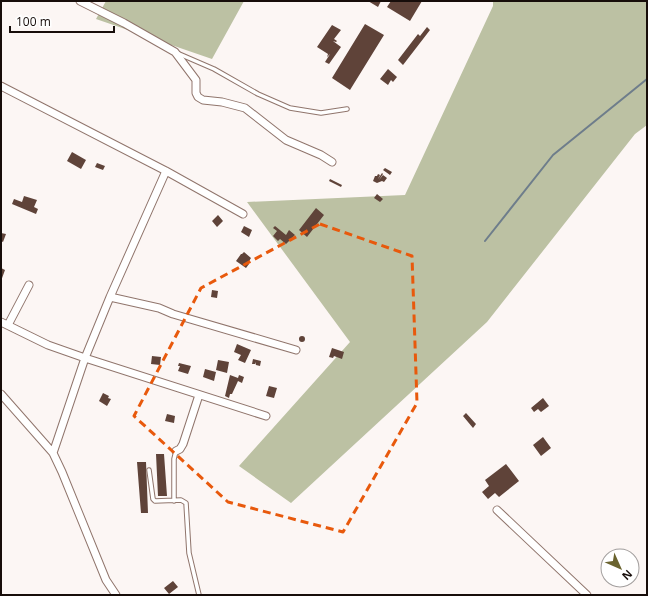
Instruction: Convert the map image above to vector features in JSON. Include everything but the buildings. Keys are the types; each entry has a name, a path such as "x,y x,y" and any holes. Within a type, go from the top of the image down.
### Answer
{"street":[{"path":"80,1 124,22 175,52 196,80 195,90 198,97 203,100 222,102 245,108 286,140 321,155 332,162"},
{"path":"1,86 166,171 243,214"},
{"path":"52,453 85,358 110,297 166,171"},
{"path":"8,325 29,285"},
{"path":"110,297 159,308 173,314 296,350"},
{"path":"1,322 48,345 266,416"},
{"path":"1,394 52,453 62,472 106,580 116,595"},
{"path":"176,451 180,449 183,444 199,395"},
{"path":"497,510 587,595"}],"lane":[{"path":"175,52 214,69 258,94 290,108 321,113 346,110"},
{"path":"174,500 174,459 176,451"},
{"path":"150,470 153,499 181,500 186,503 189,553 199,595"}],"highlighted area":[{"path":"320,224 412,256 417,403 343,532 228,502 134,416 201,288"}],"green space":[{"path":"106,1 244,1 212,59 96,19"},
{"path":"493,1 647,1 647,125 635,134 487,322 291,503 239,466 350,342 247,202 405,195 493,6"}],"waterway":[{"path":"485,241 553,155 647,79"}]}
